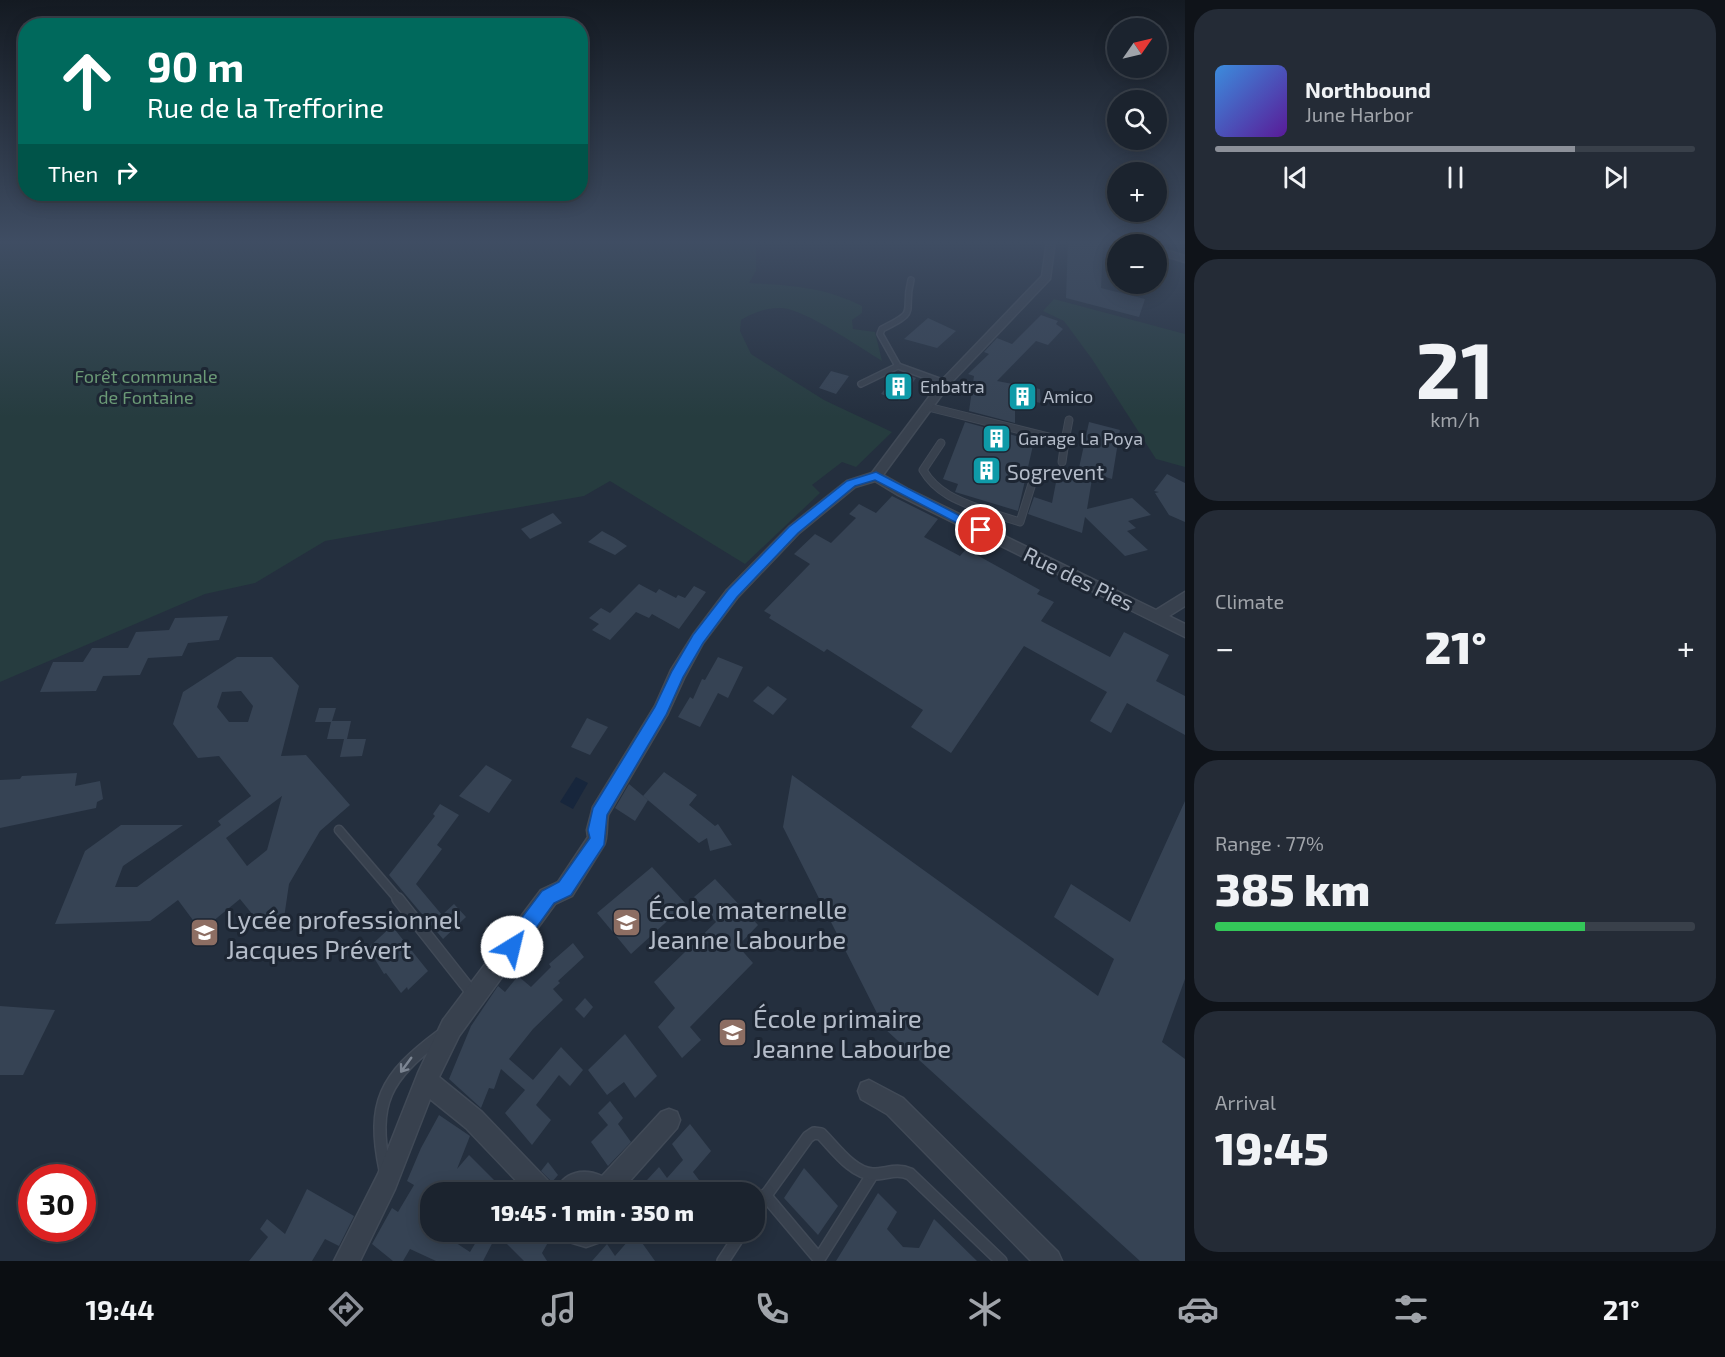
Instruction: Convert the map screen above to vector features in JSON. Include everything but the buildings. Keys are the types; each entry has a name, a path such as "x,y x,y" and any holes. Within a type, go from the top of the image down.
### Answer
{"street":[{"path":"347,1261 387,1181 426,1081 451,1028 548,897 565,889 598,839 596,830 599,813 698,639 732,594 794,530 851,484 876,476 945,383 1026,300"},
{"name":"Rue des Pies","path":"876,476 1185,631"},
{"path":"1158,618 1164,609 1183,606"},
{"path":"426,1081 474,1120 533,1182"},
{"path":"869,1091 895,1106 1049,1261"},
{"path":"612,1182 669,1120"}],"lane":[{"path":"909,300 910,310 905,318 882,329 880,334 898,366 945,383"},
{"path":"861,384 898,366"},
{"path":"928,407 1065,441"},
{"path":"1062,462 1069,420"},
{"path":"941,443 923,470 926,477 943,494 991,513 1020,522 1035,474"},
{"path":"981,530 991,513"},
{"path":"339,830 382,878 475,997"},
{"path":"387,1181 378,1134 382,1098 413,1055 451,1028"},
{"path":"872,1175 859,1170 821,1134 814,1133 765,1196 819,1258 872,1175 889,1169 900,1169 910,1174 1001,1261"},
{"path":"723,1261 735,1242"}],"green space":[{"name":"Forêt communale de Fontaine","path":"0,300 848,300 862,306 862,313 852,320 853,329 875,332 882,361 818,322 792,310 771,308 741,320 740,331 751,354 824,400 892,432 856,467 842,462 812,485 820,493 745,564 610,481 584,496 325,541 255,583 205,594 0,682"},
{"path":"1053,300 1057,300 1185,334 1185,467 1156,459 1092,359 1064,321 1043,311"}],"water":[{"path":"576,777 588,783 573,809 560,802"}],"place":[{"name":"Enbatra","path":"899,386"},
{"name":"Amico","path":"1022,396"},
{"name":"Garage La Poya","path":"997,438"},
{"name":"Sogrevent","path":"986,471"},
{"name":"École maternelle Jeanne Labourbe","path":"627,923"},
{"name":"Lycée professionnel Jacques Prévert","path":"205,933"},
{"name":"École primaire Jeanne Labourbe","path":"732,1032"}],"route":[{"path":"512,947 548,897 565,889 598,839 596,830 599,813 661,710 677,675 698,639 732,594 794,530 851,484 876,476 903,492 981,530"}]}
